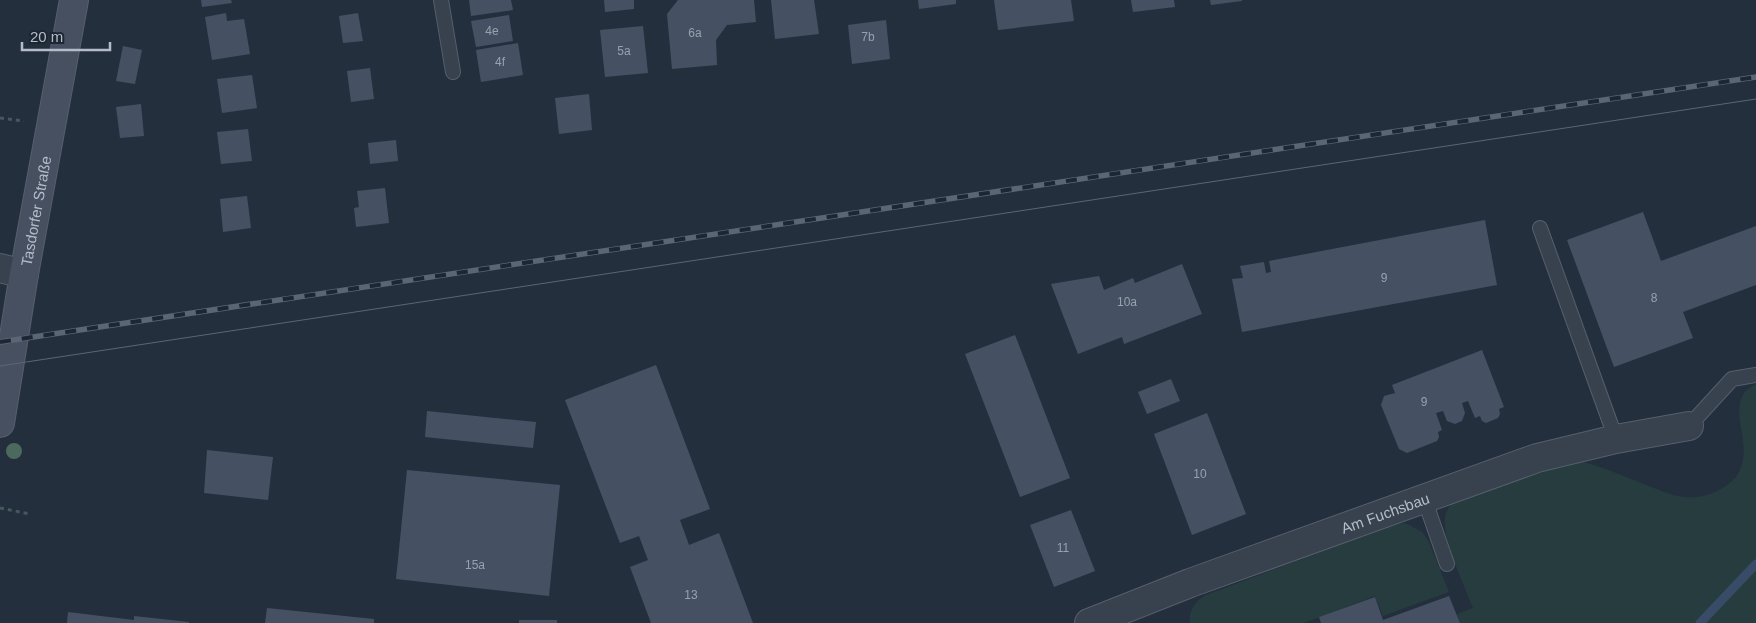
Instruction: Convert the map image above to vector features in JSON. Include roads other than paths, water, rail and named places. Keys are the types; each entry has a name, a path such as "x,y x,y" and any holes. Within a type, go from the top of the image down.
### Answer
{"street":[{"name":"Tasdorfer Straße","path":"0,423 12,271 74,0"},
{"name":"Am Fuchsbau","path":"1089,623 1190,583 1537,458 1616,439 1688,426"}],"lane":[{"path":"441,0 453,72"},
{"path":"1540,228 1616,439"},
{"path":"1688,426 1732,378 1756,375"},
{"path":"1424,498 1448,564"}],"waterway":[{"path":"1700,623 1756,564"}],"tram line":[{"path":"0,366 1756,99"}],"railway":[{"path":"0,342 1756,77"}]}
